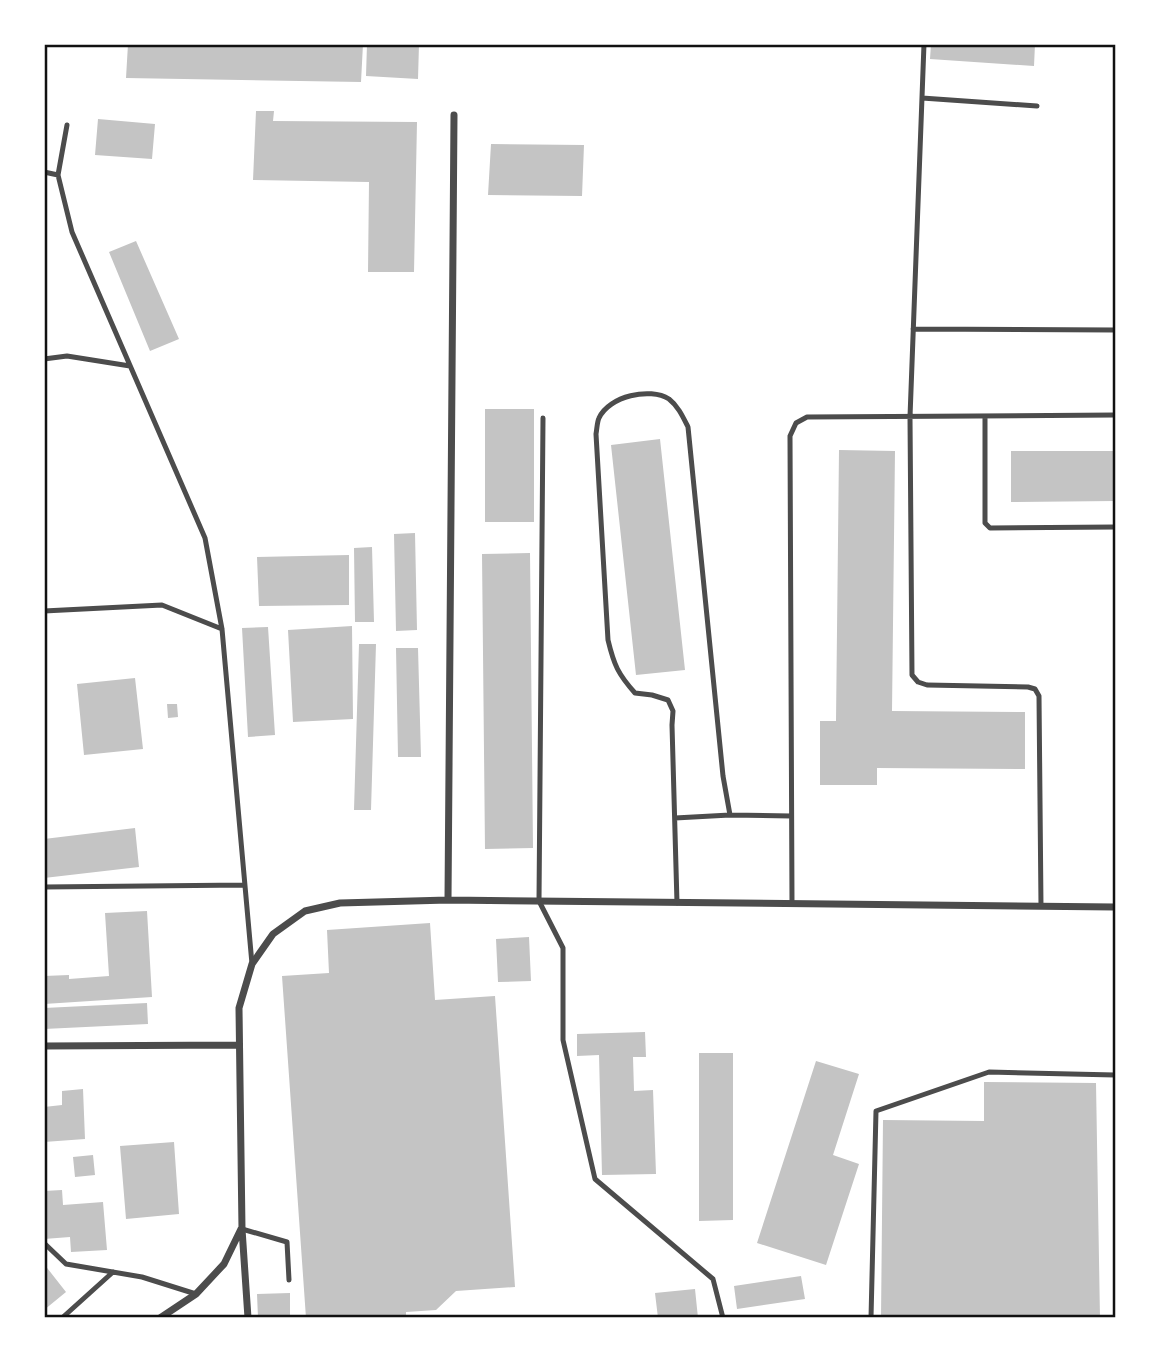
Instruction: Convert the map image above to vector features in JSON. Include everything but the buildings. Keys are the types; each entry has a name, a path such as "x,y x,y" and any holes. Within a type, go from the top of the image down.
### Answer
{"street":[{"path":"447,900 454,115"},
{"path":"248,1318 242,1229 239,1008 252,964 273,934 304,911 340,903 447,900 1115,907"},
{"path":"44,1046 239,1045"},
{"path":"160,1318 196,1294 224,1264 242,1229"}],"lane":[{"path":"924,44 910,417 912,675 918,682 926,685 1028,687 1035,689 1040,696 1041,906"},
{"path":"922,99 1037,106"},
{"path":"67,125 58,175 72,232 205,538 222,629 252,964"},
{"path":"44,172 58,175"},
{"path":"913,329 1115,330"},
{"path":"44,359 67,356 130,366"},
{"path":"677,903 673,711 668,701 635,693 613,663 608,640 596,434 599,417 611,403 628,396 658,394 675,405 688,427 723,776 730,815"},
{"path":"792,904 790,436 796,423 807,417 1115,415"},
{"path":"985,416 987,526 1115,527"},
{"path":"543,418 539,901 563,948 563,1040 595,1179 713,1279 723,1318"},
{"path":"44,611 162,605 222,629"},
{"path":"675,818 791,816"},
{"path":"44,887 245,885"},
{"path":"872,1318 876,1111 989,1072 1115,1075"},
{"path":"242,1229 287,1242 289,1280"},
{"path":"44,1244 66,1264 142,1277 196,1294"},
{"path":"62,1318 113,1272"}]}
